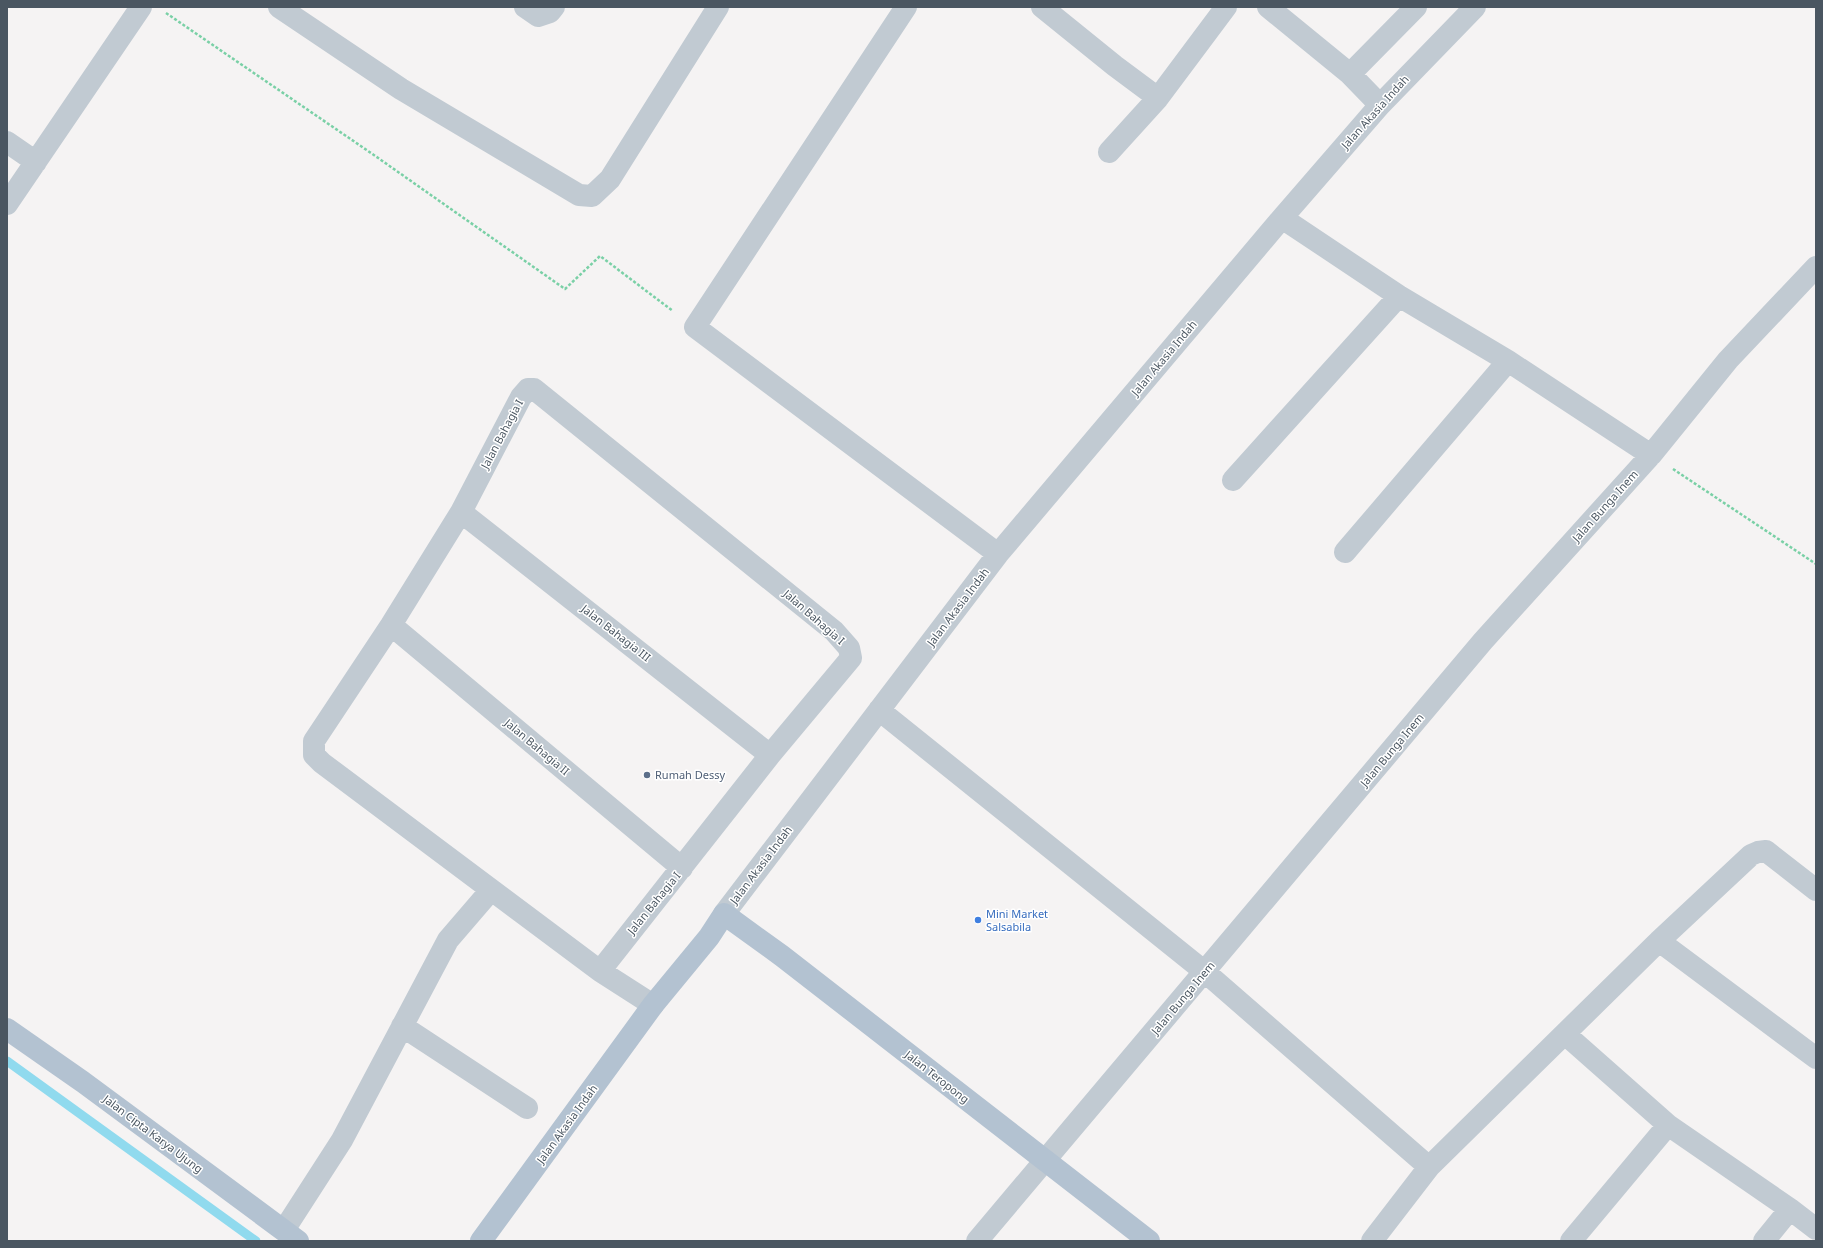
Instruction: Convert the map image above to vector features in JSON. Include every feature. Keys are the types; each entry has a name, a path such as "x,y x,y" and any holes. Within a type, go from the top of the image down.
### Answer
{"main road":[{"name":"Jalan Akasia Indah","path":"481,1241 653,1005 709,937 724,914"},
{"name":"Jalan Teropong","path":"724,914 782,956 1149,1241"},
{"name":"Jalan Cipta Karya Ujung","path":"7,1029 83,1082 291,1236"}],"street":[{"path":"7,204 141,7"},
{"path":"279,7 408,93 579,195 592,196 610,179 718,7"},
{"path":"524,7 538,16 550,12 554,7"},
{"path":"906,7 695,328 998,554"},
{"path":"1042,7 1115,66 1158,98"},
{"path":"1109,152 1158,98 1226,7"},
{"path":"1268,7 1350,74 1380,105"},
{"path":"1350,74 1416,7"},
{"name":"Jalan Akasia Indah","path":"724,914 998,554 1282,218 1380,105 1475,7"},
{"path":"7,142 36,162"},
{"path":"1282,218 1399,296 1508,361 1650,455"},
{"name":"Jalan Bunga Inem","path":"977,1241 1484,641 1650,455 1728,360 1816,267"},
{"path":"1233,480 1399,296"},
{"path":"1345,552 1508,361"},
{"name":"Jalan Bahagia I","path":"528,389 534,389 834,631 849,648 851,658 770,755 600,971 490,890 322,763 314,755 314,741 391,625 461,512 520,397 528,389"},
{"name":"Jalan Bahagia III","path":"461,512 770,755"},
{"name":"Jalan Bahagia II","path":"391,625 682,868"},
{"path":"879,710 1205,972 1429,1167"},
{"path":"1381,1238 1429,1167 1659,941 1751,855 1766,851 1816,890"},
{"path":"291,1236 448,940 490,890"},
{"path":"1659,941 1816,1058"},
{"path":"600,971 653,1005"},
{"path":"402,1026 528,1108"},
{"path":"1565,1034 1668,1125 1790,1209 1816,1229"},
{"path":"1571,1241 1668,1125"},
{"path":"1764,1241 1790,1209"}],"path":[{"path":"164,11 371,153 564,290 600,256 695,328"},
{"path":"1650,455 1816,564"}],"waterway":[{"path":"7,1061 256,1241"}],"place":[{"name":"Rumah Dessy","path":"647,775"},
{"name":"Mini Market Salsabila","path":"978,920"}]}
